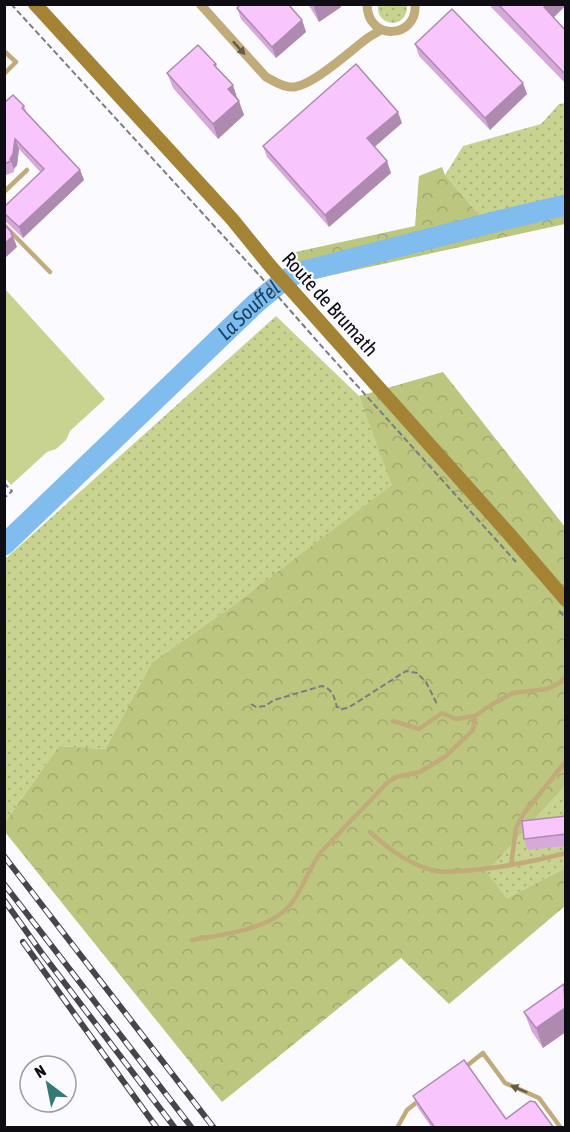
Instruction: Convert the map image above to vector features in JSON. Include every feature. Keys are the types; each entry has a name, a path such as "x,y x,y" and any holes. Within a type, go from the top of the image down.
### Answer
{"main road":[{"name":"Route de Brumath","path":"37,4 232,219 245,235 266,272 287,296 503,526 562,605"}],"street":[{"path":"200,4 266,77 279,84 292,87 306,84 350,54 364,40 381,30"},
{"path":"367,4 369,19 381,30 390,32 404,28 410,23 418,6"},
{"path":"364,40 369,19"}],"lane":[{"path":"4,51 16,62 4,74"},
{"path":"4,192 27,170"},
{"path":"4,225 50,272"},
{"path":"393,721 418,729 442,713 456,719 475,716 513,693 547,689 566,676"},
{"path":"192,940 243,931 269,921 286,909 294,900 321,852 388,782 396,777 420,772 446,756 472,730 475,716"},
{"path":"511,865 516,828 524,813 566,761"},
{"path":"370,832 392,851 439,872 511,865 566,854"},
{"path":"457,1072 483,1053 505,1083 539,1098 561,1128"},
{"path":"397,1128 407,1110 422,1098"}],"path":[{"path":"11,4 266,272 287,296 325,350 522,569"},
{"path":"4,483 12,491 4,498"},
{"path":"562,605 566,618"},
{"path":"251,704 256,707 265,706 274,700 322,686 333,693 337,707 348,708 406,671 417,673 426,682 442,713"}],"green space":[{"path":"407,4 403,18 398,22 387,22 379,13 378,5"},
{"path":"565,103 565,198 481,217 445,175 463,146 541,124 559,104"},
{"path":"442,167 445,175 481,217 565,198 565,224 310,280 291,253 415,226 419,176"},
{"path":"5,289 105,399 70,431 66,440 56,449 47,452 11,485 4,477"},
{"path":"276,316 359,396 393,485 231,607 152,662 105,749 59,746 5,822 5,559"},
{"path":"443,372 565,527 565,788 486,872 507,898 565,868 565,906 449,1004 401,958 222,1102 5,832 5,822 59,746 105,749 152,662 231,607 392,485 359,396"},
{"path":"564,787 565,868 507,898 485,872"}],"building":[{"path":"241,4 288,4 302,20 272,47 237,8"},
{"path":"498,4 546,4 544,7 566,31 566,75"},
{"path":"452,9 523,83 485,118 415,44"},
{"path":"198,45 233,85 228,89 239,101 213,124 167,73"},
{"path":"356,64 398,112 367,138 387,161 325,215 263,146"},
{"path":"13,95 24,106 22,108 80,170 19,227 4,213 4,207 44,169 15,139 11,161 4,164 4,103"},
{"path":"4,224 13,236 4,244"},
{"path":"566,816 566,834 524,839 522,821"},
{"path":"564,984 565,1008 536,1028 524,1012"},
{"path":"464,1060 506,1119 530,1101 535,1102 554,1128 435,1128 413,1096"}],"waterway":[{"name":"La Souffel","path":"4,545 256,303 297,273 566,205"}],"railway":[{"path":"4,856 214,1128"},
{"path":"4,884 192,1128"},
{"path":"4,900 175,1128"},
{"path":"23,942 157,1128"}]}
